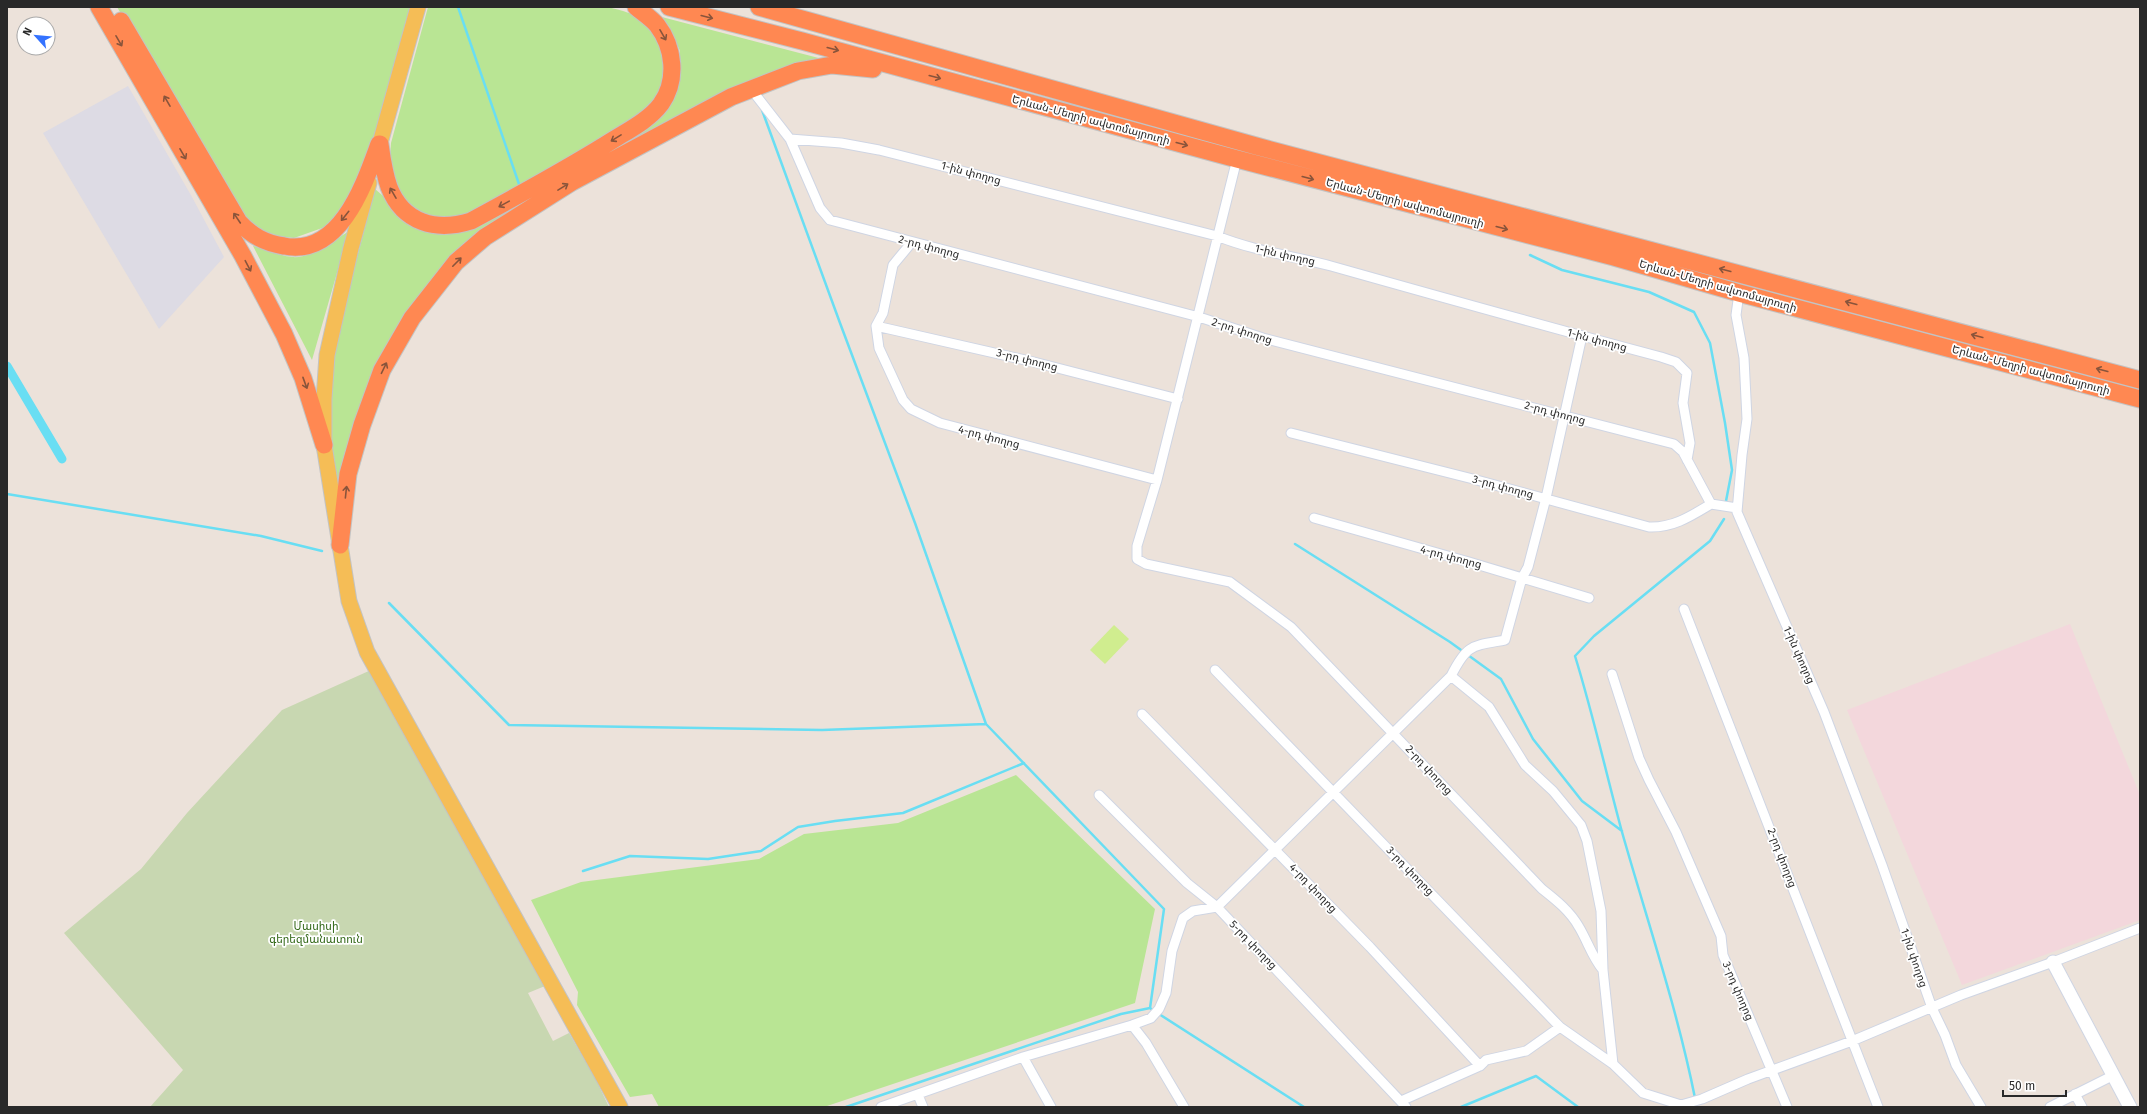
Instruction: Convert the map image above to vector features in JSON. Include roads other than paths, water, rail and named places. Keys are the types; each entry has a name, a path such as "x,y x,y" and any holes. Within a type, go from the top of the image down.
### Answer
{"highway":[{"path":"99,7 243,256 284,334 303,378 324,444"},
{"path":"113,7 239,222 250,234 268,243 298,249 318,242 333,231 356,202 380,144"},
{"path":"380,144 390,188 404,209 412,217 431,225 444,227 456,226 471,222 602,147 648,118 661,104 669,87 673,69 670,52 664,37 656,24 636,7"},
{"name":"Երևան-Մեղրի ավտոմայրուղի","path":"669,7 898,67 1237,159 1614,257 1739,294 2140,398"},
{"name":"Երևան-Մեղրի ավտոմայրուղի","path":"759,7 1256,146 2140,380"},
{"path":"785,7 802,18"},
{"path":"340,545 348,474 362,425 382,370 412,318 456,262 485,237 572,182 731,97 798,71 832,65 878,69 898,67"}],"main road":[{"path":"418,7 351,248 327,355 324,399 324,444 349,601 367,652 620,1107"}],"street":[{"name":"2-րդ փողոց","path":"752,89 790,139 820,208 830,220 1199,317 1263,338 1674,444 1683,452 1712,504"},
{"name":"1-ին փողոց","path":"790,139 841,143 879,150 1217,236 1233,243 1329,266 1454,302 1676,362 1687,373 1683,403 1690,443 1687,460"},
{"path":"1157,480 1199,317 1217,236 1237,159"},
{"path":"876,326 883,313 893,265 912,242"},
{"name":"1-ին փողոց","path":"1739,294 1736,315 1744,358 1747,419 1737,508 1741,523 1824,712 1882,865 1932,1008 1945,1034 1956,1065 1981,1107"},
{"name":"3-րդ փողոց","path":"876,326 1034,362 1178,398"},
{"name":"4-րդ փողոց","path":"876,326 879,348 903,400 911,409 940,424 1157,480"},
{"path":"881,1107 1023,1057 1151,1018 1159,1009 1166,994 1172,951 1183,918 1193,911 1217,907 1451,676 1461,656 1471,647 1505,640 1522,578 1528,567 1546,498 1566,416 1582,336"},
{"name":"3-րդ փողոց","path":"1291,433 1546,498 1649,527 1664,528 1681,521 1712,504"},
{"name":"2-րդ փողոց","path":"1157,480 1137,546 1137,559 1146,564 1230,582 1291,627 1394,733 1542,890 1562,904 1579,926 1594,959 1602,970 1612,1064"},
{"path":"1712,504 1737,508"},
{"name":"4-րդ փողոց","path":"1314,518 1589,598"},
{"name":"2-րդ փողոց","path":"1684,609 1878,1107"},
{"name":"3-րդ փողոց","path":"1215,670 1560,1027 1612,1064 1643,1093 1681,1105 1702,1099 1772,1070"},
{"name":"3-րդ փողոց","path":"1612,674 1639,758 1648,780 1676,832 1721,936 1722,955 1787,1107"},
{"path":"1451,676 1489,707 1525,765 1553,791 1581,825 1587,841 1601,911 1602,970"},
{"name":"4-րդ փողոց","path":"1142,714 1275,849 1480,1066"},
{"name":"5-րդ փողոց","path":"1099,795 1187,883 1217,907 1403,1104"},
{"path":"1772,1070 1852,1041 1962,995 2140,928"},
{"path":"2053,962 2130,1107"},
{"path":"1132,1025 1146,1043 1184,1107"},
{"path":"1403,1104 1480,1066 1486,1060 1526,1051 1560,1027"},
{"path":"1023,1057 1051,1107"},
{"path":"2050,1107 2114,1075"},
{"path":"2075,1094 2082,1107"},
{"path":"918,1095 923,1107"}],"waterway":[{"path":"458,7 520,187"},
{"path":"762,110 915,523 986,724"},
{"path":"1530,255 1562,270 1649,292 1694,312 1710,343 1725,423 1732,470 1726,501"},
{"path":"7,366 62,459"},
{"path":"7,494 261,536 322,551"},
{"path":"1695,1098 1671,997 1622,832 1594,722 1575,656 1594,636 1710,541 1724,519"},
{"path":"1295,544 1450,642 1501,679 1533,739 1582,801 1622,831"},
{"path":"389,603 509,725 822,730 986,724 1164,909 1150,1008"},
{"path":"583,871 630,856 708,859 761,851 798,827 903,813 1024,763"},
{"path":"846,1107 1121,1014 1150,1008 1154,1011"},
{"path":"1159,1014 1304,1107"},
{"path":"1461,1107 1536,1076 1578,1107"}],"park label":[{"name":"Մասիսի գերեզմանատուն","path":"316,932"}]}
